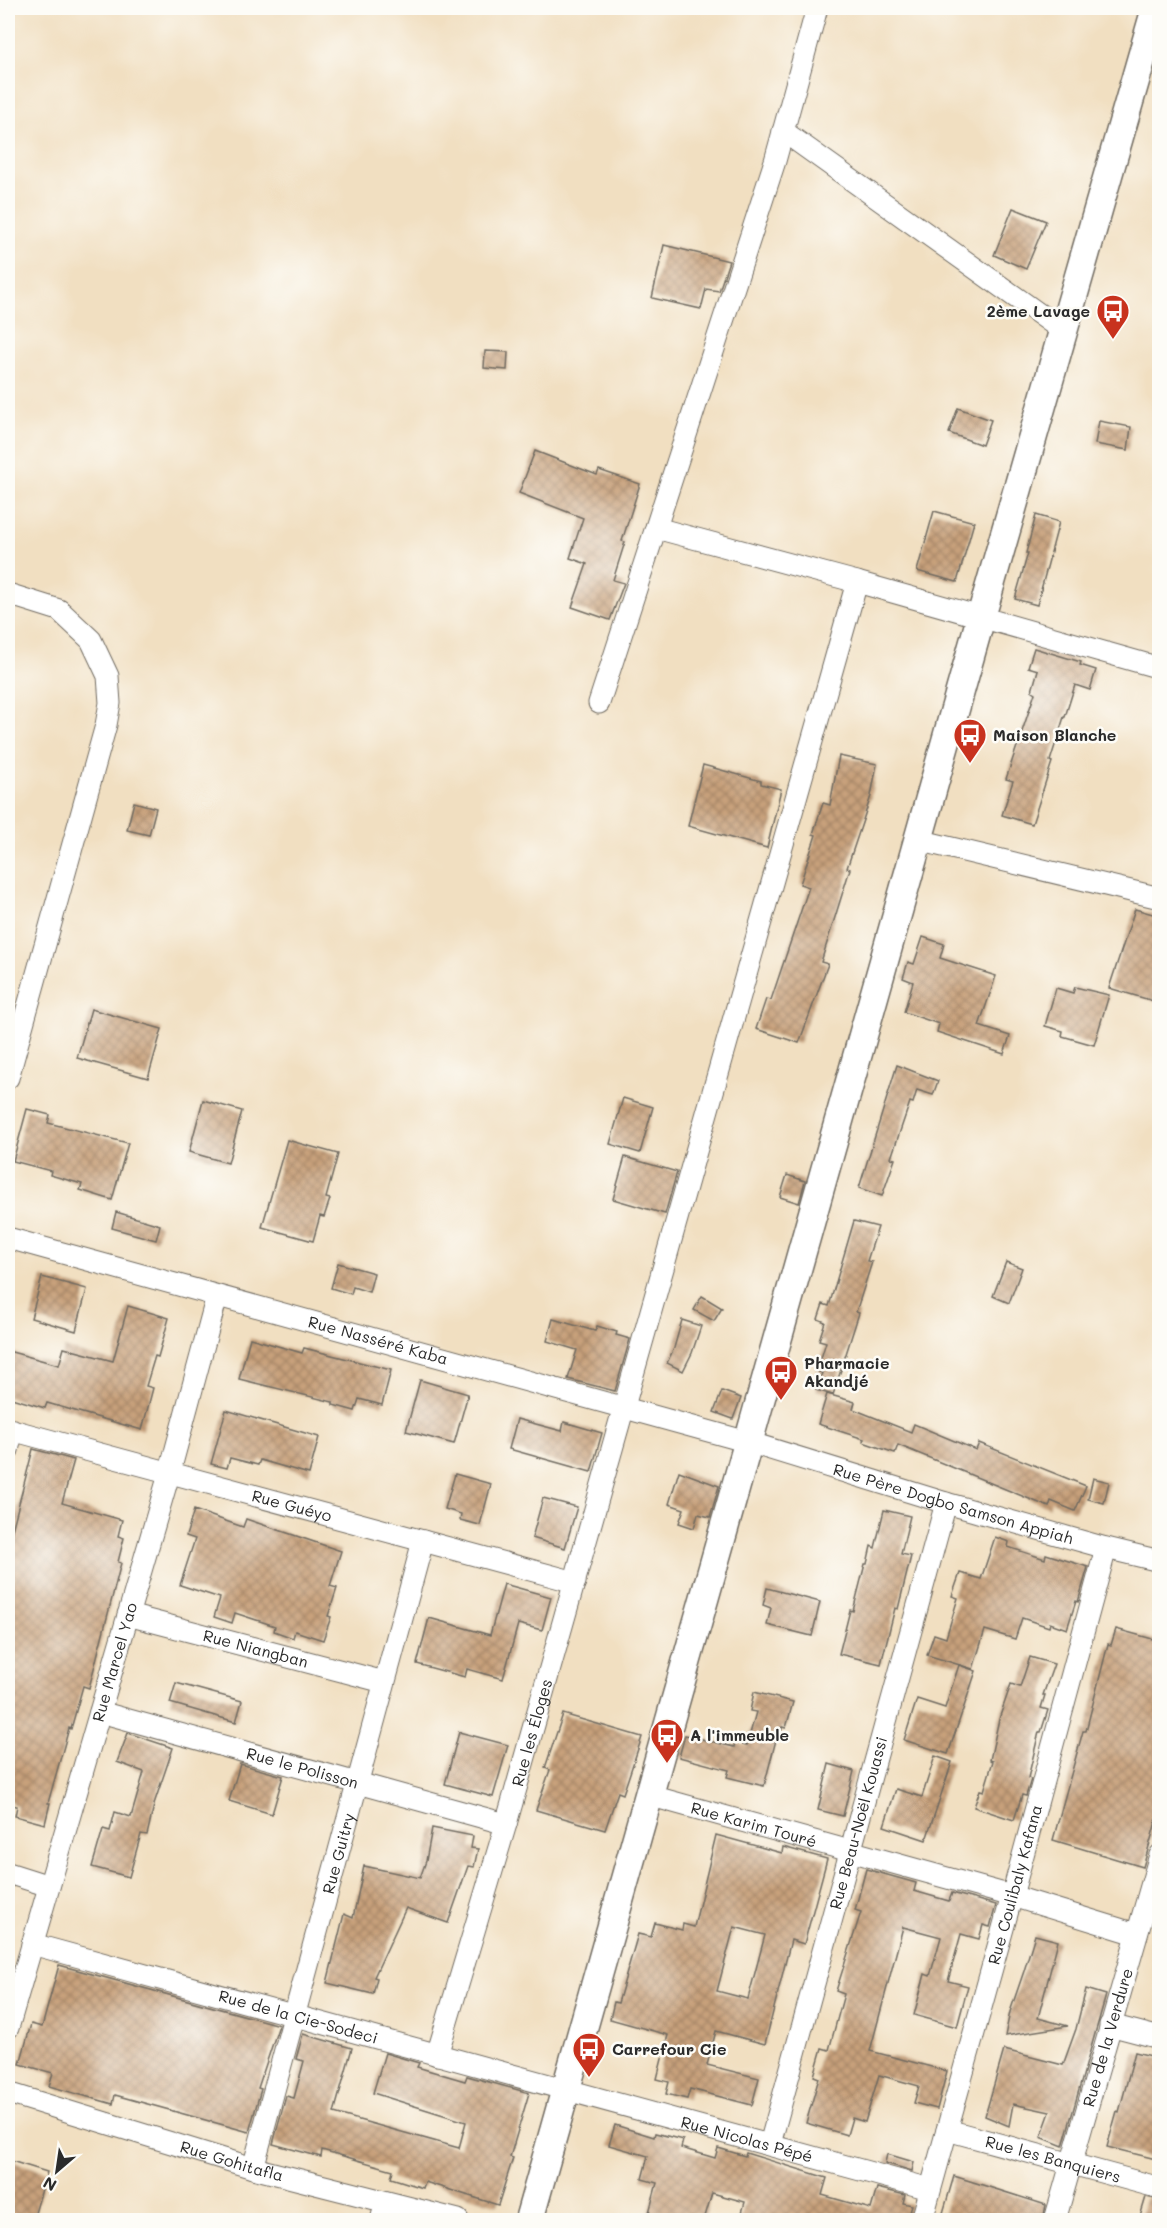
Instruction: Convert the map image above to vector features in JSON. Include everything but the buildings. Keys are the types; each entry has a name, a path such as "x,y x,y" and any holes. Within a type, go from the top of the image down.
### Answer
{"street":[{"path":"599,703 783,131 817,8"},
{"path":"529,2220 981,617 1156,8"},
{"path":"783,131 1063,331"},
{"path":"656,528 1160,668"},
{"name":"Rue les Éloges","path":"437,2055 625,1409 857,582"},
{"path":"8,594 59,610 91,640 108,676 110,703 106,725 8,1078"},
{"path":"918,840 1160,898"},
{"name":"Rue Nasséré Kaba","path":"8,1238 748,1442"},
{"name":"Rue Marcel Yao","path":"8,2028 170,1472 217,1296"},
{"name":"Rue Guéyo","path":"9,1436 170,1472 575,1582"},
{"name":"Rue Père Dogbo Samson Appiah","path":"748,1442 946,1503 1160,1561"},
{"name":"Rue Beau-Noël Kouassi","path":"770,2144 946,1503"},
{"name":"Rue Guitry","path":"253,2168 423,1541"},
{"name":"Rue Coulibaly Kafana","path":"922,2220 1106,1548"},
{"name":"Rue Niangban","path":"128,1615 384,1682"},
{"name":"Rue le Polisson","path":"100,1712 506,1824"},
{"name":"Rue Karim Touré","path":"648,1795 850,1853 1012,1896 1136,1934"},
{"name":"Rue de la Verdure","path":"1055,2220 1136,1934 1158,1867"},
{"path":"8,1874 49,1886"},
{"name":"Rue de la Cie-Sodeci","path":"32,1944 565,2091"},
{"path":"1110,2025 1160,2038"},
{"name":"Rue Nicolas Pépé","path":"565,2091 770,2144 930,2189"},
{"name":"Rue Gohitafla","path":"8,2093 253,2168 383,2211 458,2220"},
{"name":"Rue les Banquiers","path":"947,2130 1160,2188"}],"place":[{"name":"2ème Lavage","path":"1113,340"},
{"name":"Maison Blanche","path":"970,764"},
{"name":"Pharmacie Akandjé","path":"781,1401"},
{"name":"A l'immeuble","path":"667,1764"},
{"name":"Carrefour Cie","path":"589,2078"}]}
